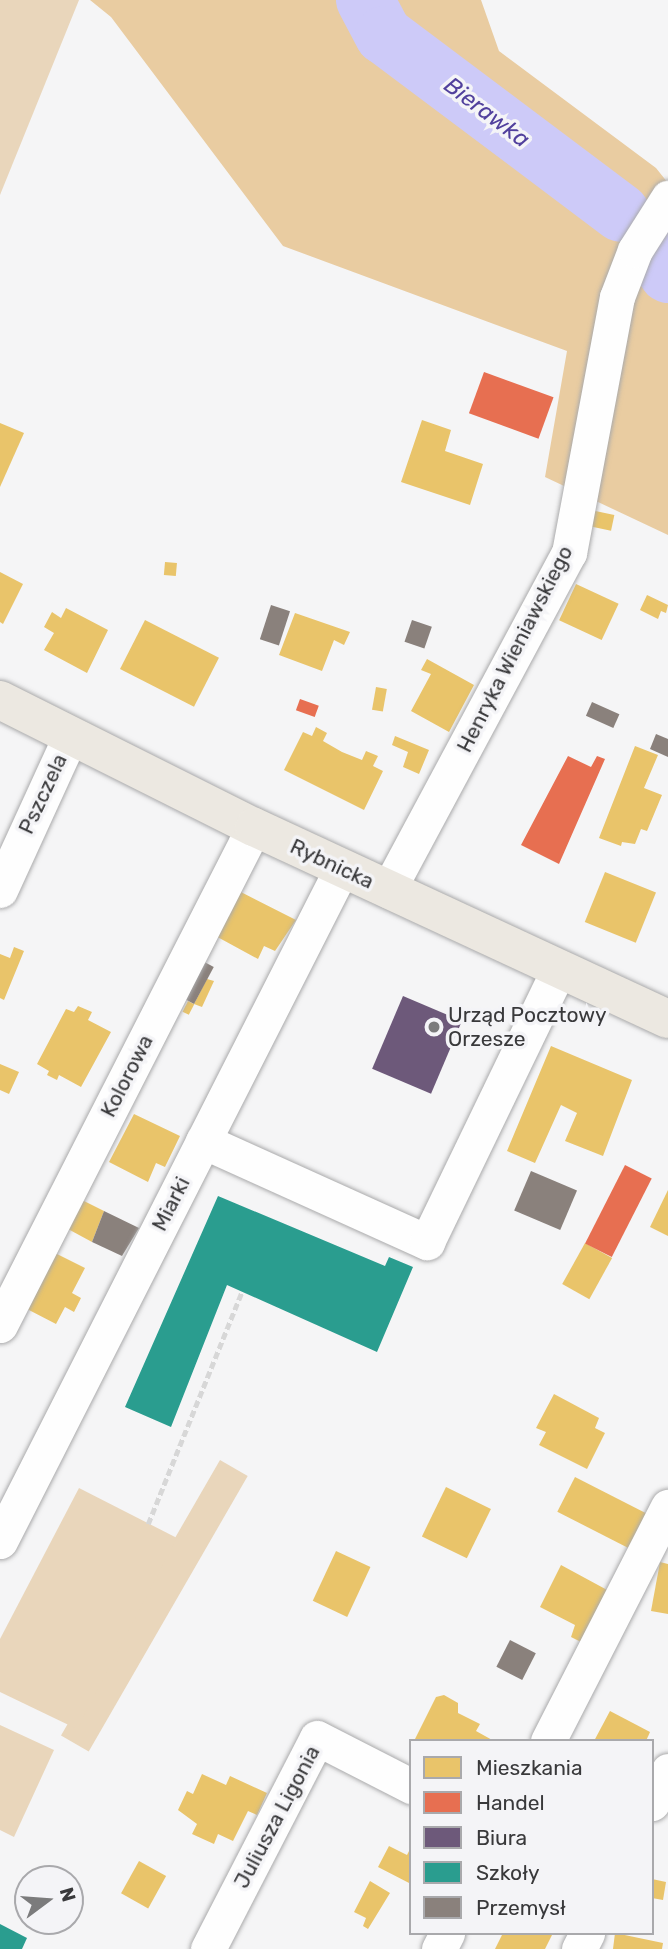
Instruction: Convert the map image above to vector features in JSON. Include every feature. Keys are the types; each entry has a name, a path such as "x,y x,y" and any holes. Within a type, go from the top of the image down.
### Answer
{"main road":[{"name":"Rybnicka","path":"0,700 69,737 254,827 668,1019"}],"street":[{"name":"Henryka Wieniawskiego","path":"388,890 569,554 617,297 635,250 668,198"},
{"name":"Pszczela","path":"0,890 69,737"},
{"name":"Kolorowa","path":"0,1325 254,827"},
{"name":"Miarki","path":"0,1541 342,868"},
{"path":"203,1141 427,1242 559,969"},
{"path":"549,1739 668,1507"},
{"name":"Juliusza Ligonia","path":"208,1949 317,1738 409,1785"},
{"path":"654,1799 668,1771"}],"path":[{"path":"148,1524 242,1291"}],"shaded area":[{"path":"0,0 79,0 0,195"},
{"path":"90,0 481,0 499,51 656,168 668,183 668,535 545,477 567,351 283,246 111,17"},
{"path":"220,1460 248,1476 89,1751 61,1735"},
{"path":"79,1488 177,1538 77,1729 0,1692 0,1639"},
{"path":"0,1725 54,1750 14,1837 0,1830"}],"building: Mieszkania":[{"path":"422,420 451,430 445,451 483,464 470,505 401,482"},
{"path":"0,423 24,433 0,487"},
{"path":"586,509 614,515 611,531 583,525"},
{"path":"165,562 177,563 176,576 164,575"},
{"path":"0,572 23,584 3,624 0,622"},
{"path":"576,584 619,604 602,640 559,620"},
{"path":"647,595 668,605 666,613 661,611 658,619 640,610"},
{"path":"66,608 108,630 87,673 44,650 54,633 44,627 52,612 61,618"},
{"path":"295,613 350,632 344,645 334,640 322,671 279,655"},
{"path":"145,620 219,658 194,707 120,669"},
{"path":"427,659 474,685 449,732 411,711 431,674 421,670"},
{"path":"376,687 387,689 383,712 372,710"},
{"path":"316,727 327,733 323,741 342,752 362,760 366,751 378,756 373,766 383,771 364,810 284,770 303,732 312,736"},
{"path":"395,736 429,750 419,774 403,767 408,752 392,745"},
{"path":"635,746 658,755 644,788 662,795 647,831 641,829 635,844 622,842 621,846 599,838"},
{"path":"605,872 656,893 636,943 585,922"},
{"path":"235,889 296,920 275,951 264,946 258,959 212,934"},
{"path":"14,947 24,951 4,1000 0,998 0,954 10,958"},
{"path":"207,979 214,981 202,1007 194,1004"},
{"path":"188,1001 194,1004 189,1015 183,1012"},
{"path":"78,1006 92,1012 88,1020 111,1032 81,1087 59,1075 57,1080 47,1075 49,1071 37,1064 66,1009 74,1012"},
{"path":"551,1046 632,1080 603,1156 565,1141 577,1113 561,1105 535,1163 507,1151"},
{"path":"0,1064 19,1072 9,1094 0,1090"},
{"path":"134,1114 180,1136 165,1167 156,1163 148,1182 109,1162"},
{"path":"668,1190 668,1236 650,1227"},
{"path":"82,1200 104,1211 92,1242 68,1229"},
{"path":"585,1243 612,1258 589,1299 562,1284"},
{"path":"53,1252 85,1268 72,1293 81,1298 74,1312 65,1307 56,1324 27,1309"},
{"path":"554,1394 599,1418 595,1428 605,1433 587,1469 539,1445 546,1432 536,1428"},
{"path":"575,1477 649,1515 631,1549 557,1512"},
{"path":"446,1487 491,1509 467,1558 422,1536"},
{"path":"336,1551 370,1567 347,1617 313,1601"},
{"path":"660,1562 668,1564 668,1614 651,1611"},
{"path":"561,1565 609,1591 583,1643 571,1637 575,1625 540,1607"},
{"path":"444,1695 458,1703 458,1713 480,1724 476,1731 490,1739 415,1739 436,1697"},
{"path":"610,1711 650,1732 647,1739 595,1739"},
{"path":"202,1774 226,1785 230,1776 267,1793 257,1815 248,1811 233,1841 218,1834 214,1844 192,1834 197,1824 178,1810 187,1791 193,1794"},
{"path":"389,1846 407,1855 409,1851 409,1883 378,1867"},
{"path":"139,1861 166,1876 148,1908 121,1893"},
{"path":"654,1879 666,1882 663,1900 654,1898"},
{"path":"370,1881 390,1893 368,1929 363,1926 366,1918 354,1912"},
{"path":"502,1935 552,1935 545,1949 495,1949"},
{"path":"615,1935 663,1943 662,1949 613,1949"}],"building: Handel":[{"path":"484,372 554,397 538,439 469,413"},
{"path":"300,699 319,706 315,717 296,710"},
{"path":"568,756 591,767 597,756 605,759 559,864 521,845"},
{"path":"625,1165 652,1179 612,1257 585,1243"}],"building: Biura":[{"path":"403,996 462,1021 431,1094 372,1069"}],"building: Szkoły":[{"path":"218,1196 385,1266 389,1257 413,1267 377,1352 227,1285 171,1427 125,1407"},
{"path":"0,1924 14,1931 14,1935 27,1938 22,1949 0,1949"}],"building: Przemysł":[{"path":"271,605 290,611 279,645 260,639"},
{"path":"412,620 432,627 424,649 405,642"},
{"path":"592,702 619,714 613,728 586,716"},
{"path":"656,734 668,739 668,757 650,749"},
{"path":"197,958 214,967 194,1004 177,995"},
{"path":"531,1171 577,1191 560,1230 514,1211"},
{"path":"104,1211 139,1228 122,1256 92,1242"},
{"path":"510,1640 536,1653 522,1680 496,1667"}],"waterway":[{"name":"Bierawka","path":"365,0 384,35 621,213"},
{"name":"Bierawka","path":"658,259 668,274"}],"place":[{"name":"Urząd Pocztowy Orzesze","path":"434,1027"}]}
